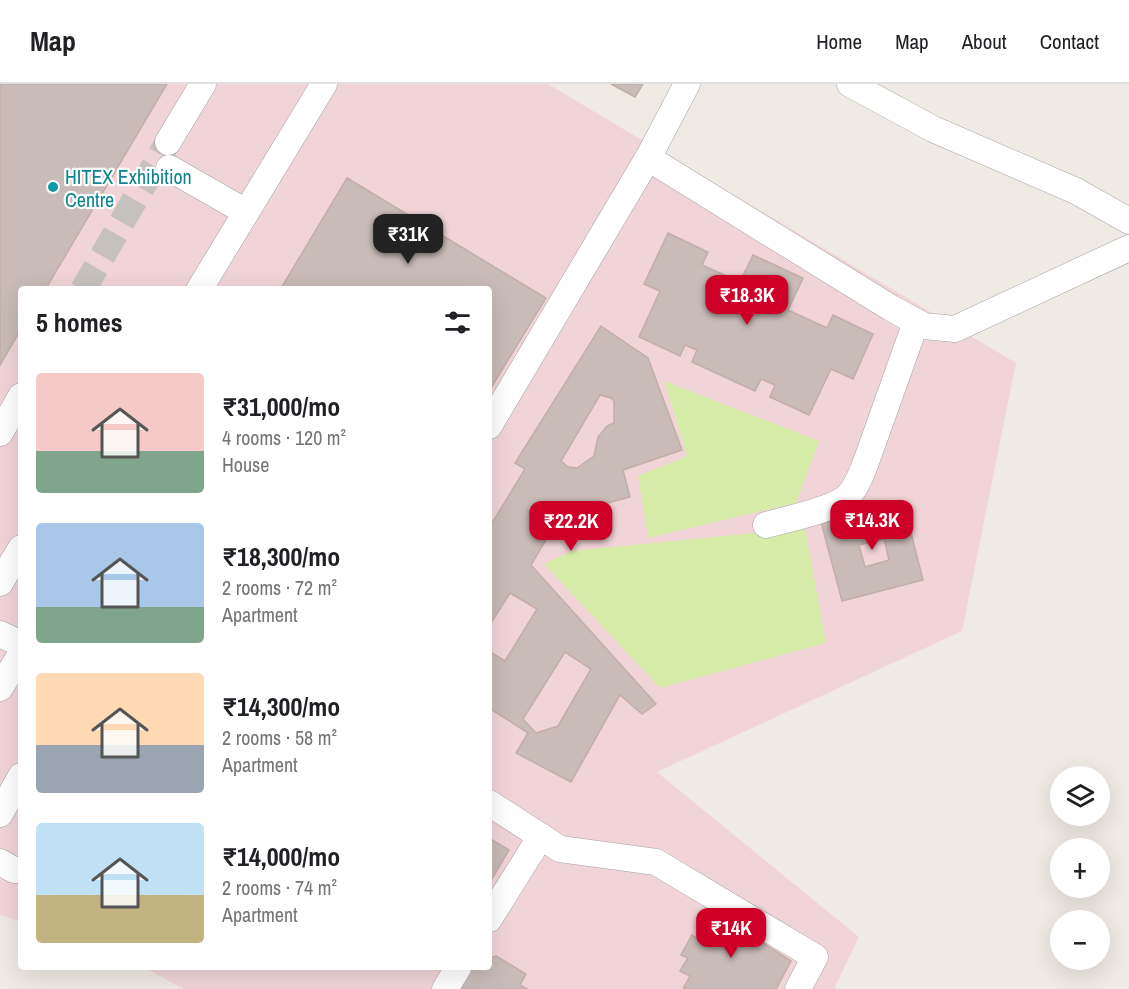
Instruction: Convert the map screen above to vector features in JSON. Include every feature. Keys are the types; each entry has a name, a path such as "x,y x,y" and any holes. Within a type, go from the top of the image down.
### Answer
{"lane":[{"path":"168,142 202,84"},
{"path":"201,286 324,84"},
{"path":"492,421 648,158 687,84"},
{"path":"850,84 933,129 1076,191 1129,221"},
{"path":"648,158 924,326 955,329 1129,248"},
{"path":"169,168 246,212"},
{"path":"766,525 837,504 852,489 866,462 916,322"},
{"path":"0,433 18,401"},
{"path":"0,583 18,553"},
{"path":"0,634 12,669"},
{"path":"0,814 12,781"},
{"path":"492,805 560,849 656,862 815,957 798,989"},
{"path":"492,913 541,836"},
{"path":"0,862 18,870"},
{"path":"445,989 457,970"}],"shaded area":[{"path":"0,84 548,84 1016,363 962,631 657,772 859,937 834,989 184,989 149,970 492,970 492,286 18,286 18,921 0,915"}],"green space":[{"path":"664,381 819,441 796,503 648,538 638,476 687,456"},
{"path":"805,528 826,643 660,688 544,564 572,551"}],"building":[{"name":"HITEX Exhibition Centre","path":"0,84 133,84 110,120 119,126 27,286 18,286 0,275"},
{"name":"HITEX Exhibition Centre","path":"0,84 167,84 47,286 18,286 18,334 0,365"},
{"path":"611,84 643,84 635,97"},
{"path":"347,178 546,298 492,386 492,286 282,286"},
{"path":"668,233 708,252 702,265 740,282 753,255 803,278 788,310 827,328 833,315 873,334 853,379 831,369 809,415 770,397 775,385 761,379 755,391 692,362 697,350 685,345 680,356 639,337 660,291 644,284"},
{"path":"601,326 648,358 682,450 623,470 630,497 560,516 531,565 656,704 642,714 620,695 571,782 516,753 528,733 492,710 492,653 505,661 537,609 510,593 492,621 492,523 525,469 515,463","holes":["600,395 614,401 614,423 607,426 598,437 594,456 577,468 568,467 561,461","565,652 591,669 558,726 536,733 523,719"]},
{"path":"903,501 923,580 842,601 821,522","holes":["884,539 889,560 865,567 859,545"]},
{"path":"492,840 509,850 492,879"},
{"path":"713,911 791,961 776,989 683,989 690,976 680,971 688,958 681,955 692,935 698,939"},
{"path":"496,956 526,974 520,985 527,989 459,989 471,970 492,970 492,957"}],"tunnel":[{"path":"85,286 168,142"}],"place":[{"name":"HITEX Exhibition Centre","path":"53,187"}]}
